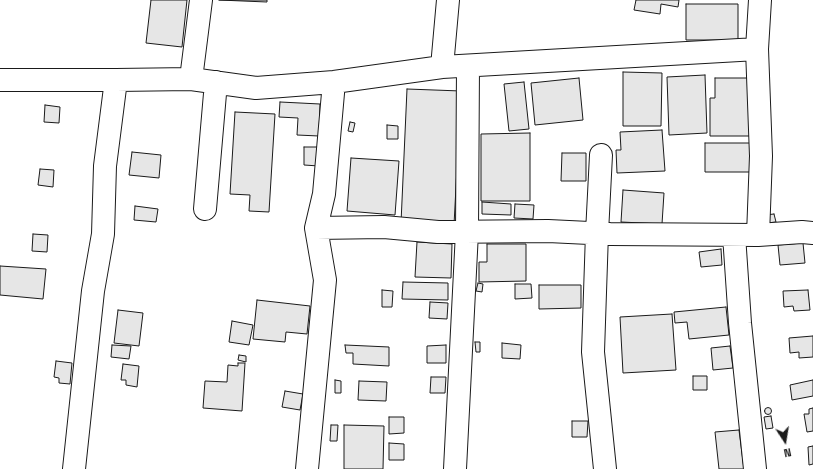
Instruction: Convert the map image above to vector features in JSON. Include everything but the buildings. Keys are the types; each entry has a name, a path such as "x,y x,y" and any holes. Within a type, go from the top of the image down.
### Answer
{"street":[{"path":"191,79 201,0"},
{"path":"442,67 448,0"},
{"path":"758,235 761,156 757,49 760,0"},
{"path":"0,80 191,79 256,88 334,82 442,67 757,49"},
{"path":"455,469 467,232 468,66"},
{"path":"74,469 93,291 103,234 105,166 116,80"},
{"path":"205,209 216,82"},
{"path":"307,469 325,280 316,228 324,194 334,82"},
{"path":"601,155 594,352 605,469"},
{"path":"316,228 384,227 438,232 548,231 597,234 758,235 802,232 813,233"},
{"path":"734,235 740,323 754,469"}]}
